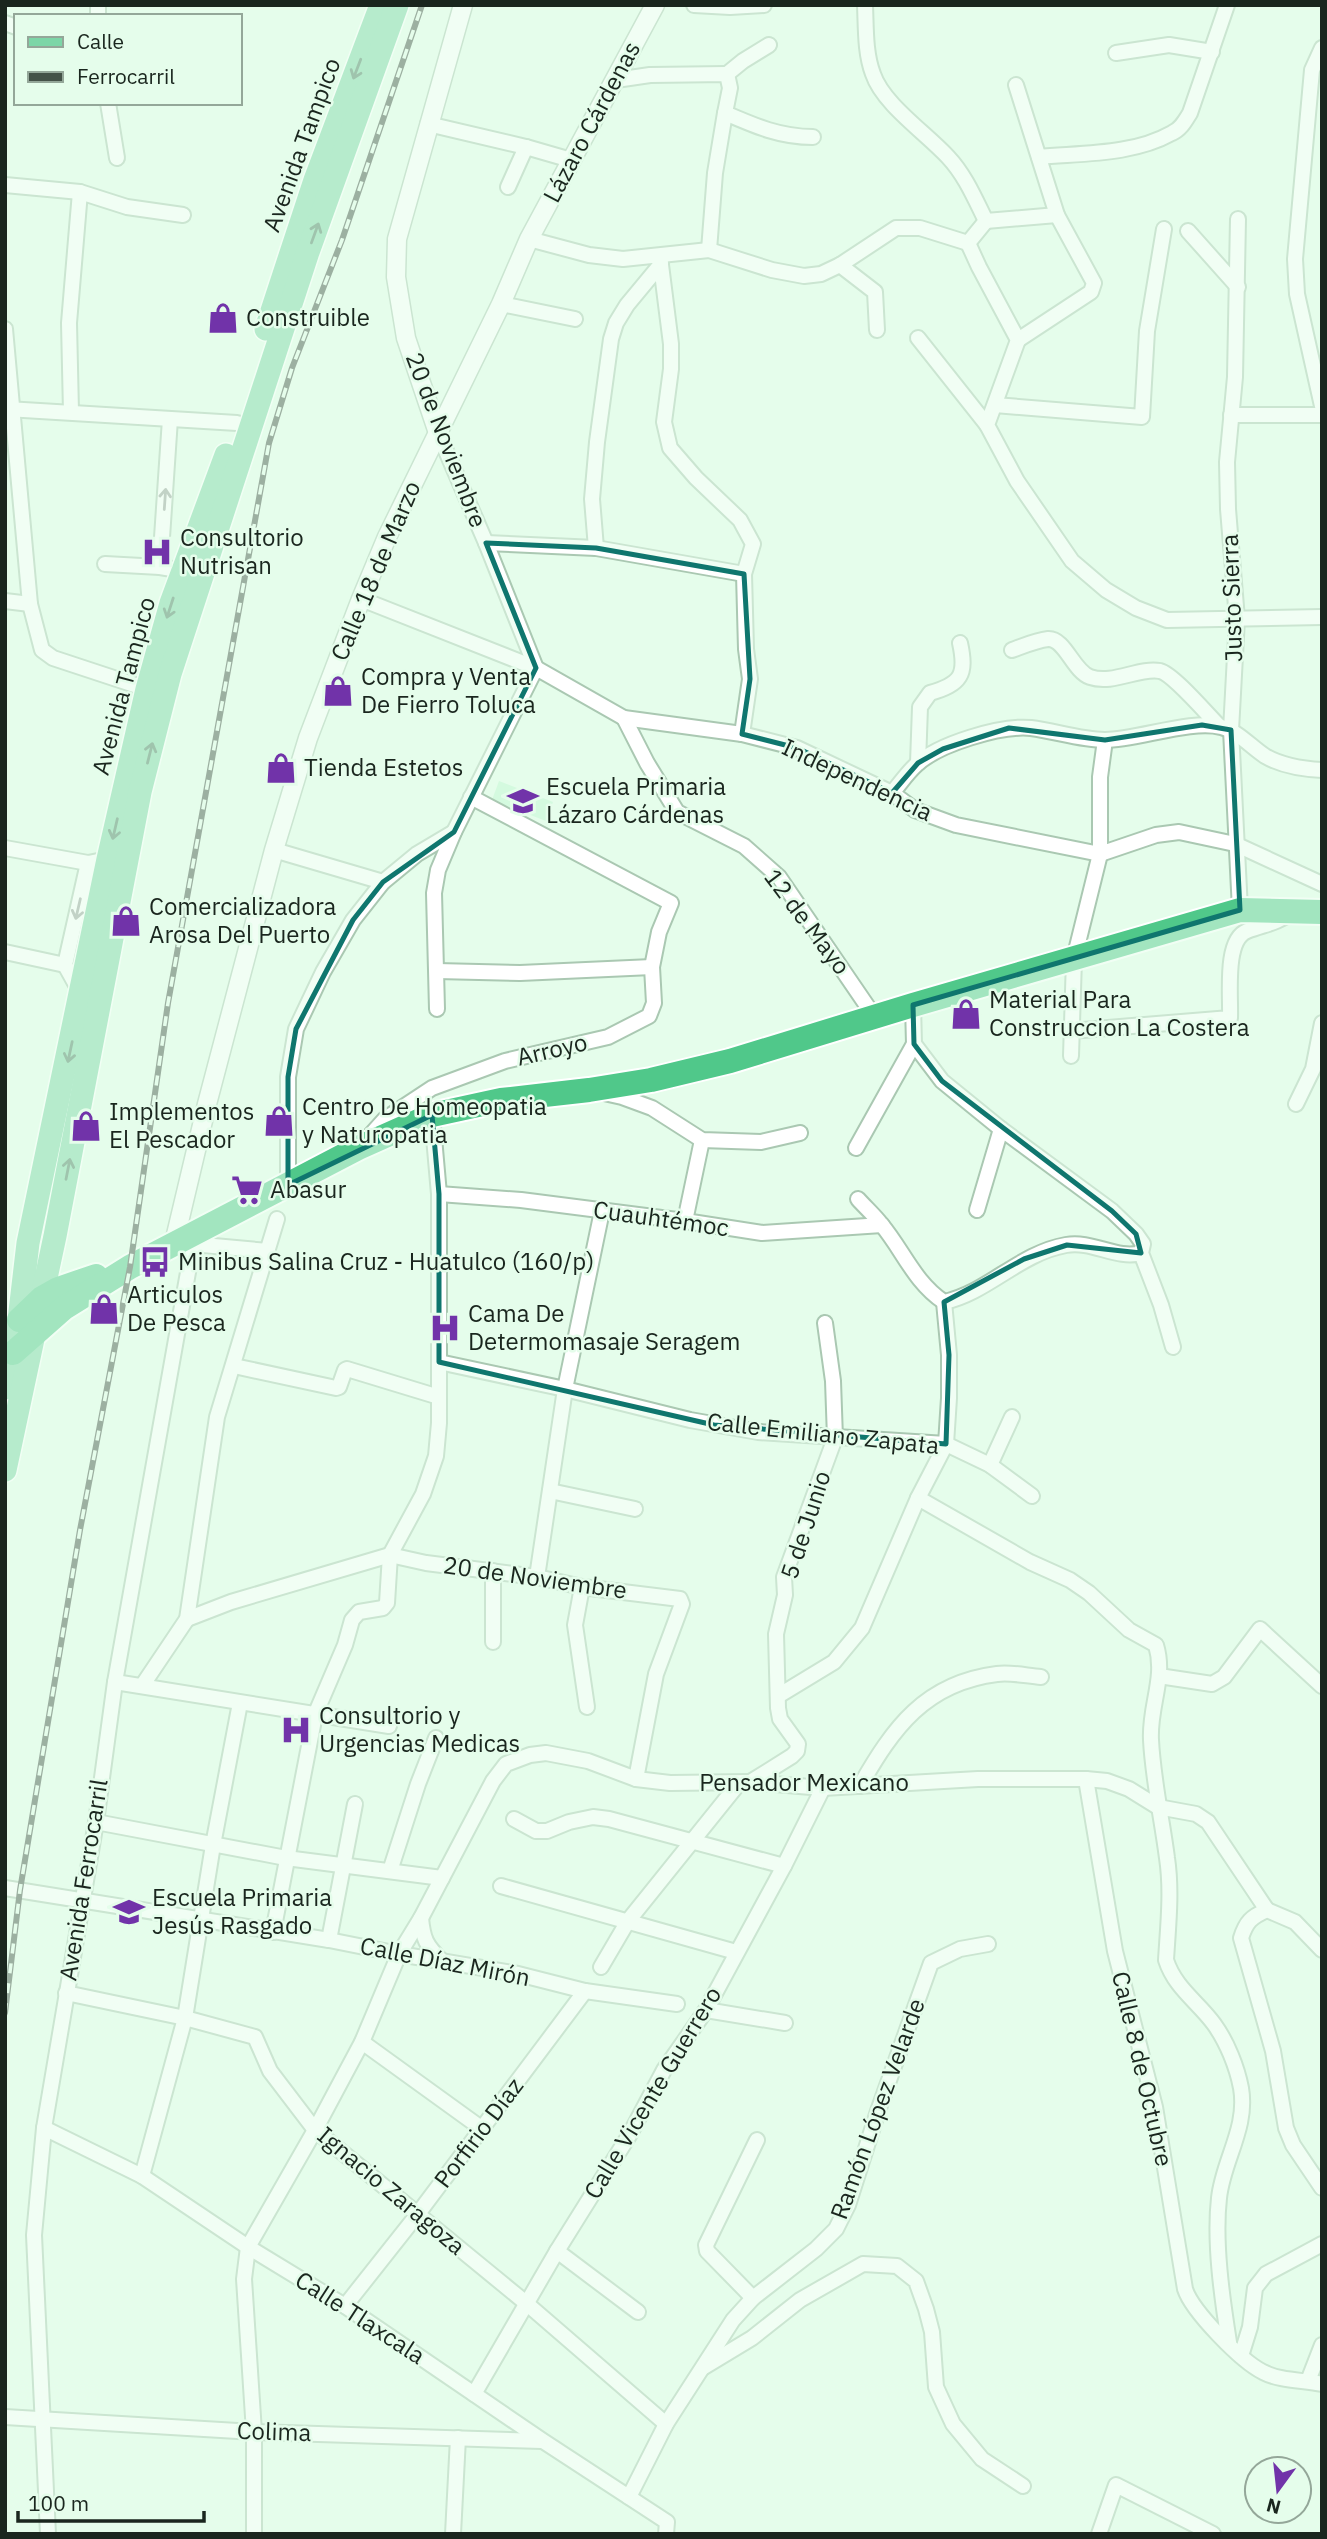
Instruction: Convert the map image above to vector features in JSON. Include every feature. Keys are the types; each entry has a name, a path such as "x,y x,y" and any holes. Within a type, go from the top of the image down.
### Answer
{"highway":[{"path":"26,1328 130,1267 187,1240 358,1148 432,1115 501,1100 650,1080 730,1062 874,1016 1240,910 1322,912"},
{"path":"13,1353 43,1298 76,1283 130,1267"}],"main road":[{"name":"Avenida Tampico","path":"5,1470 26,1328 29,1243 82,995 98,861 156,692 237,423 315,180 381,5"},
{"name":"Avenida Tampico","path":"193,572 397,5"},
{"name":"Avenida Tampico","path":"43,1298 140,792 156,692"},
{"path":"5,1388 13,1353"}],"street":[{"name":"20 de Noviembre","path":"463,5 397,239 396,277 406,338 437,430 536,667"},
{"name":"Lázaro Cárdenas","path":"530,239 655,5"},
{"path":"694,5 764,5"},
{"path":"865,5 868,57 873,77 894,105 951,159 986,221"},
{"path":"1040,157 1132,148 1173,133 1183,125 1190,113 1227,5"},
{"path":"616,80 650,75 727,74 769,46"},
{"path":"1116,53 1168,46 1212,52"},
{"path":"1322,48 1312,70 1296,259 1297,294 1322,406"},
{"path":"709,250 714,186 730,88 727,74"},
{"path":"987,425 1018,340 1091,292 1094,283 1057,215 1016,85"},
{"path":"108,105 117,158"},
{"path":"725,113 765,131 796,137 813,137"},
{"path":"428,124 526,146 571,160"},
{"path":"508,187 526,146"},
{"path":"5,185 80,192 127,207 183,215"},
{"path":"71,412 69,323 80,192"},
{"path":"968,243 986,221 1057,215"},
{"name":"Justo Sierra","path":"1238,219 1235,377 1227,462 1237,619 1225,728 1240,910"},
{"path":"530,239 606,258 660,260 709,250 772,270 804,276 821,274 840,265 897,228 920,228 968,243 1018,340"},
{"path":"995,405 1142,417 1147,331 1164,229"},
{"path":"1188,231 1238,287"},
{"name":"Calle 18 de Marzo","path":"187,1240 207,1104 274,850 308,738 387,537 530,239"},
{"path":"660,260 671,344 671,369 664,422 670,448 696,478 740,520 753,544 744,574 746,649 750,679 742,734"},
{"path":"596,548 592,499 611,339 616,323 627,305 660,260"},
{"path":"840,265 875,292 877,330"},
{"path":"501,304 575,319"},
{"path":"5,329 10,409 30,604 42,650 53,658 156,692"},
{"path":"918,338 987,425 1017,481 1072,561 1106,590 1136,608 1167,620 1322,617"},
{"path":"10,409 237,423"},
{"path":"1230,415 1322,415"},
{"path":"160,567 170,419"},
{"path":"486,543 596,548 744,574"},
{"path":"105,564 193,572"},
{"name":"Independencia","path":"361,599 536,667 624,718 742,734 797,748 892,793 915,810 956,825 1100,854"},
{"path":"5,601 30,604"},
{"path":"1012,650 1049,639 1058,642 1081,673 1103,680 1158,671 1169,676 1225,728 1268,757 1299,769 1322,770"},
{"path":"918,763 920,708 930,692 944,689 959,679 964,664 960,643"},
{"path":"437,1009 434,892 438,870 454,832 536,667"},
{"name":"12 de Mayo","path":"624,718 647,763 677,811 744,846 779,877 874,1016"},
{"path":"892,793 918,763 957,743 1009,728 1029,728 1105,740 1202,725 1225,728"},
{"path":"1071,1056 1074,959 1100,854 1100,777 1105,740"},
{"name":"Arroyo","path":"358,1148 385,1119 432,1088 505,1060 608,1037 649,1016 654,1003 652,967 659,932 671,903 471,797"},
{"path":"288,1185 289,1077 296,1029 323,972 353,920 383,882 417,854 454,832"},
{"path":"1100,854 1156,835 1178,832 1236,844 1322,884"},
{"path":"5,848 98,861 65,965 82,995"},
{"path":"274,850 383,882"},
{"path":"1071,1031 1230,1018 1231,957 1236,939 1245,932 1276,923 1296,910"},
{"path":"5,953 65,965"},
{"path":"437,971 520,972 652,967"},
{"path":"856,1148 914,1044 912,1005"},
{"path":"1296,1104 1313,1069 1322,1023"},
{"path":"914,1044 942,1081 1001,1129 1112,1211 1136,1234 1143,1244 1141,1253 1174,1347"},
{"path":"589,1090 640,1102 702,1140 761,1142 800,1133"},
{"path":"273,1932 315,1715 345,1645 352,1620 359,1612 383,1608 387,1603 390,1555 423,1494 436,1456 439,1396 439,1194 432,1115"},
{"path":"977,1210 1001,1129"},
{"path":"685,1221 702,1140"},
{"name":"Cuauhtémoc","path":"439,1194 521,1200 762,1233 882,1225"},
{"path":"858,1199 882,1225 917,1278 930,1293 944,1302 958,1299 1024,1259 1067,1245 1092,1245 1131,1256 1141,1253"},
{"path":"537,1577 565,1389 602,1211"},
{"path":"142,1686 187,1619 217,1418 277,1219"},
{"path":"187,1240 268,1251"},
{"name":"Avenida Ferrocarril","path":"48,2534 34,2235 44,2128 96,1822 115,1682 187,1240"},
{"path":"778,1696 834,1661 862,1628 918,1498 946,1444 949,1355 944,1302"},
{"name":"5 de Junio","path":"745,1783 797,1751 798,1745 780,1719 776,1634 785,1595 786,1570 835,1438 833,1381 825,1323"},
{"name":"Calle Emiliano Zapata","path":"439,1362 714,1425 758,1432 946,1444 990,1465 1032,1496"},
{"path":"234,1366 336,1388 347,1369 439,1396"},
{"path":"990,1465 1012,1417"},
{"path":"550,1491 635,1509"},
{"path":"918,1498 1030,1562 1070,1580 1129,1630 1156,1645 1161,1662 1151,1742 1158,1807 1168,1859 1166,1960 1170,1972 1189,1998 1214,2024 1232,2058 1241,2089 1242,2114 1219,2195 1218,2213 1222,2298 1228,2342 1262,2372 1281,2378 1315,2382 1322,2344"},
{"name":"20 de Noviembre","path":"187,1619 231,1602 390,1555 415,1561 537,1577 582,1587 680,1599 682,1604 656,1674 636,1779"},
{"path":"493,1571 493,1642"},
{"path":"582,1587 575,1625 587,1707"},
{"path":"1159,1676 1212,1684 1224,1677 1260,1629 1322,1686"},
{"path":"860,1786 884,1744 912,1712 950,1686 999,1674 1041,1677"},
{"path":"115,1682 389,1726"},
{"path":"142,2176 185,2018 213,1845 240,1703"},
{"path":"390,1871 436,1738"},
{"name":"Pensador Mexicano","path":"442,1878 493,1781 506,1764 530,1755 546,1753 588,1761 636,1779 670,1783 745,1783 823,1788 978,1779 1086,1779 1107,1781 1129,1789 1158,1807"},
{"name":"Calle 8 de Octubre","path":"1086,1779 1115,1951 1156,2106 1185,2289 1189,2302 1198,2314 1228,2342"},
{"path":"601,1967 628,1921 691,1843 745,1783"},
{"name":"Calle Vicente Guerrero","path":"474,2394 557,2251 630,2134 664,2070 706,2010 823,1788"},
{"path":"329,1940 355,1804"},
{"path":"1158,1807 1196,1814 1208,1822 1267,1910 1295,1922 1322,1950"},
{"path":"514,1819 536,1831 547,1831 569,1822 593,1817 609,1819 784,1866"},
{"path":"96,1822 286,1858 442,1878 399,1954 362,2042 248,2247 243,2279 254,2432 254,2534"},
{"path":"501,1886 736,1952"},
{"name":"Calle Díaz Mirón","path":"5,1888 329,1940 518,1974 585,1992 677,2004"},
{"path":"1267,1910 1245,1923 1241,1938 1273,2051 1286,2128 1293,2145 1322,2188"},
{"path":"421,1918 423,1936 430,1949 441,1960"},
{"name":"Ramón López Velarde","path":"629,2497 666,2424 733,2320 753,2298 816,2249 836,2229 848,2205 931,1962 960,1949 988,1944"},
{"name":"Porfirio Díaz","path":"345,2306 585,1992"},
{"name":"Ignacio Zaragoza","path":"66,1993 185,2018 255,2037 270,2071 315,2130 666,2424"},
{"path":"706,2010 785,2023"},
{"path":"362,2042 481,2128"},
{"name":"Calle Tlaxcala","path":"44,2128 142,2176 248,2247 345,2306 629,2497 667,2528"},
{"path":"753,2298 707,2251 706,2245 757,2140"},
{"path":"1241,2356 1250,2327 1255,2288 1266,2274 1322,2244"},
{"path":"557,2251 638,2312"},
{"name":"Ramón López Velarde","path":"700,2370 751,2338 800,2300 863,2264 897,2266 916,2281 932,2332 936,2387 953,2424 982,2459 1023,2486"},
{"name":"Colima","path":"5,2417 254,2432 543,2441"},
{"path":"453,2534 458,2438"},
{"path":"1099,2534 1116,2485 1213,2534"}],"highlighted area":[{"path":"486,543 596,548 744,574 750,679 742,734 797,748 892,793 918,763 943,749 1009,728 1105,740 1202,725 1231,730 1240,910 913,1005 914,1044 942,1081 1112,1211 1136,1234 1141,1253 1067,1245 1024,1259 944,1302 949,1355 946,1444 714,1425 439,1362 439,1194 432,1115 288,1185 288,1077 296,1029 353,920 383,882 454,832 536,668"}],"shaded area":[{"name":"Escuela Primaria Lázaro Cárdenas","path":"499,781 553,802 546,821 492,800"}],"railway":[{"path":"5,2013 20,1890 80,1530 130,1267 168,1003 269,443 292,368 342,240 422,5"}],"place":[{"name":"Construible","path":"223,318"},
{"name":"Consultorio Nutrisan","path":"157,552"},
{"name":"Compra y Venta De Fierro Toluca","path":"338,691"},
{"name":"Tienda Estetos","path":"281,768"},
{"name":"Escuela Primaria Lázaro Cárdenas","path":"523,801"},
{"name":"Comercializadora Arosa Del Puerto","path":"126,921"},
{"name":"Material Para Construccion La Costera","path":"966,1014"},
{"name":"Centro De Homeopatia y Naturopatia","path":"279,1121"},
{"name":"Implementos El Pescador","path":"86,1126"},
{"name":"Abasur","path":"247,1190"},
{"name":"Minibus Salina Cruz - Huatulco (160/p)","path":"155,1262"},
{"name":"Articulos De Pesca","path":"104,1309"},
{"name":"Cama De Determomasaje Seragem","path":"445,1328"},
{"name":"Consultorio y Urgencias Medicas","path":"296,1730"},
{"name":"Escuela Primaria Jesús Rasgado","path":"129,1912"}]}
